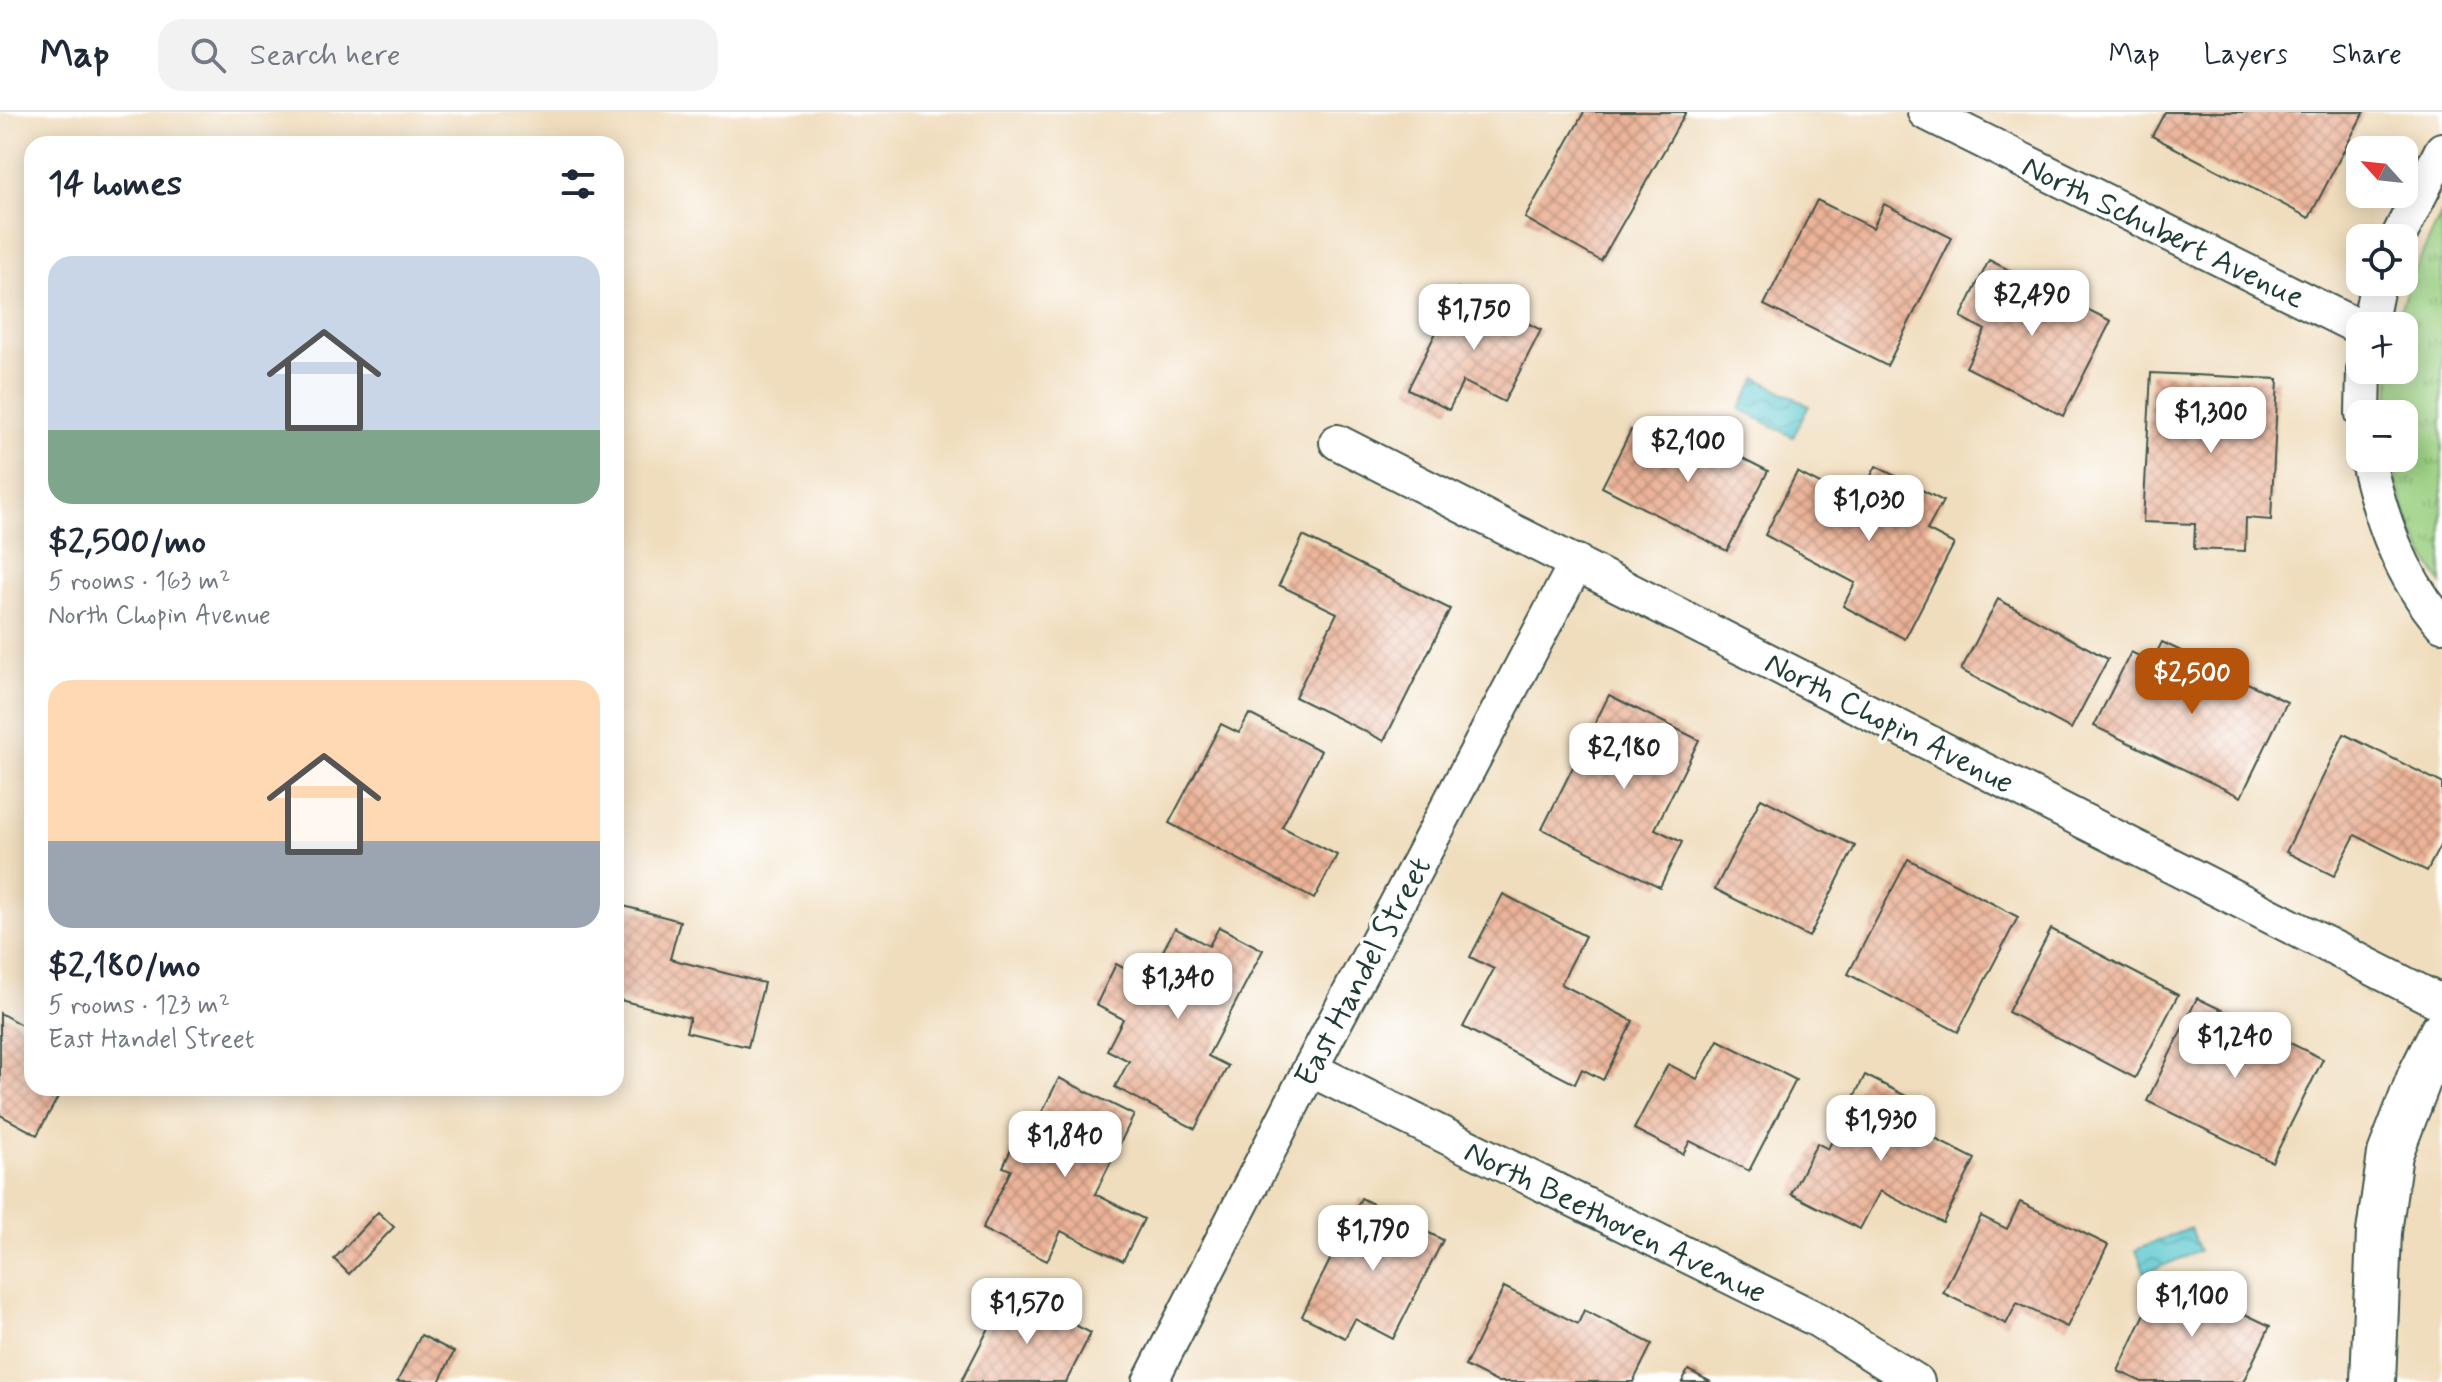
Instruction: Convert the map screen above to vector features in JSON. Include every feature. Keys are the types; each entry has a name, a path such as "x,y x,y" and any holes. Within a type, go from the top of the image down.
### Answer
{"street":[{"name":"North Schubert Avenue","path":"1925,112 2346,321"},
{"path":"2405,224 2442,150"},
{"name":"North Chopin Avenue","path":"1337,442 2442,1003"},
{"path":"2370,472 2380,512 2403,567 2442,624"},
{"name":"East Handel Street","path":"1150,1382 1310,1069 1577,562"},
{"path":"2373,1382 2379,1232 2390,1154 2420,1076 2442,1032"},
{"name":"North Beethoven Avenue","path":"1310,1069 1818,1320 1917,1382"}],"green space":[{"path":"2442,212 2442,584 2410,524 2395,472 2418,472 2418,400 2389,400 2390,384 2418,384 2418,312 2400,312 2405,296 2418,296 2418,264"}],"water":[{"path":"1757,378 1809,406 1793,437 1740,409"},
{"path":"2190,1228 2199,1251 2145,1273 2136,1250"}],"building":[{"path":"1584,112 1686,112 1601,261 1525,218"},
{"path":"2165,112 2364,112 2352,136 2346,136 2346,147 2309,218 2152,136"},
{"path":"1817,200 1873,228 1884,204 1952,238 1887,366 1764,305"},
{"path":"1989,260 2111,321 2063,416 1966,367 1985,330 1961,317"},
{"path":"1458,288 1541,330 1504,402 1463,381 1449,410 1408,389"},
{"path":"2151,373 2278,379 2271,520 2246,518 2245,551 2194,549 2195,524 2143,522"},
{"path":"1683,428 1768,471 1727,551 1602,487 1631,430 1672,451"},
{"path":"1876,466 1943,501 1927,530 1954,544 1905,639 1843,606 1855,583 1765,535 1797,472 1857,503"},
{"path":"1303,536 1450,609 1384,741 1295,697 1337,613 1279,585"},
{"path":"1998,599 2108,659 2071,729 1961,670"},
{"path":"2162,642 2287,702 2241,797 2094,726 2131,652 2152,662"},
{"path":"1609,695 1699,740 1655,829 1682,842 1660,887 1542,829"},
{"path":"1249,714 1321,751 1282,827 1337,855 1314,899 1169,823 1221,724 1239,733"},
{"path":"2344,734 2442,783 2442,842 2427,871 2355,835 2334,876 2286,852"},
{"path":"1761,798 1855,846 1809,937 1715,889"},
{"path":"1908,859 2018,917 1958,1032 1848,974"},
{"path":"1503,894 1585,936 1561,984 1633,1021 1603,1080 1582,1069 1575,1084 1463,1027 1494,969 1470,957"},
{"path":"624,906 680,921 670,959 764,983 748,1047 686,1032 690,1018 624,1001"},
{"path":"1219,927 1263,950 1208,1056 1228,1066 1195,1129 1115,1087 1129,1061 1107,1050 1123,1019 1096,1005 1116,964 1147,981 1175,928 1209,946"},
{"path":"2051,929 2178,995 2135,1078 2008,1012"},
{"path":"2197,998 2323,1059 2272,1162 2147,1101"},
{"path":"0,1013 24,1026 24,1096 59,1096 37,1135 0,1115"},
{"path":"1718,1040 1796,1080 1749,1171 1690,1141 1683,1154 1634,1129 1668,1064 1697,1079"},
{"path":"1865,1075 1906,1096 1895,1119 1975,1159 1943,1223 1880,1191 1860,1229 1791,1194 1817,1143 1828,1149"},
{"path":"1059,1078 1134,1115 1095,1194 1144,1219 1123,1261 1061,1231 1047,1261 982,1229 1011,1170 1003,1167 1018,1134 1028,1140"},
{"path":"1361,1198 1443,1240 1393,1339 1355,1319 1345,1338 1302,1316"},
{"path":"2020,1202 2108,1245 2067,1327 2017,1303 2006,1324 1943,1293 1981,1216 2007,1229"},
{"path":"378,1212 394,1227 349,1274 334,1259"},
{"path":"2163,1275 2270,1326 2243,1382 2142,1382 2118,1371"},
{"path":"1504,1287 1578,1324 1584,1310 1652,1344 1633,1382 1497,1382 1465,1366"},
{"path":"1008,1291 1091,1333 1066,1382 961,1382"},
{"path":"421,1335 454,1352 439,1382 397,1382"},
{"path":"1688,1370 1711,1382 1682,1382"}]}
